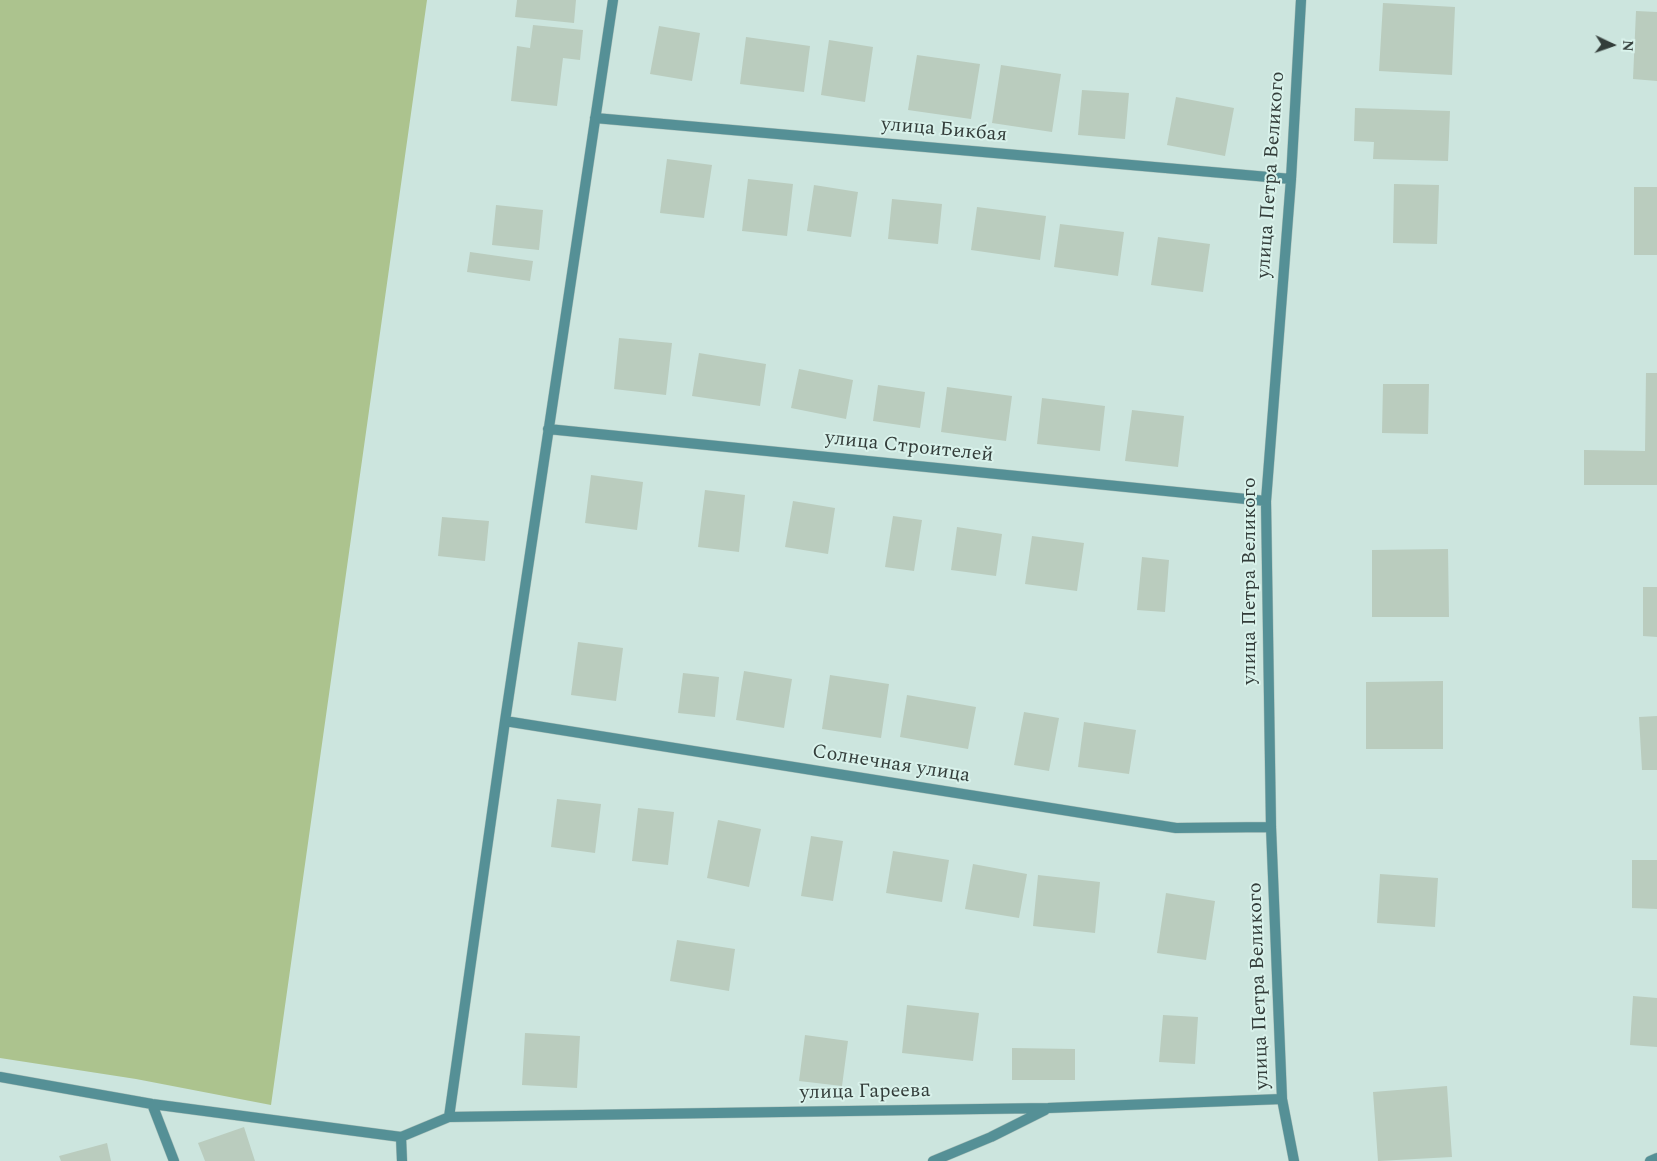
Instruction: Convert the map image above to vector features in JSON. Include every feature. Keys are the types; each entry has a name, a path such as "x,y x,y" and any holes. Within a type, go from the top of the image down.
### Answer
{"street":[{"path":"0,1077 152,1104 401,1137 449,1117 505,721 613,0"},
{"name":"улица Петра Великого","path":"1294,1161 1282,1099 1272,827 1266,501 1291,179 1301,0"},
{"name":"улица Бикбая","path":"595,118 1291,179"},
{"name":"улица Строителей","path":"548,429 1266,501"},
{"name":"Солнечная улица","path":"505,721 1176,828 1272,827"},
{"name":"улица Гареева","path":"449,1117 1048,1108 1282,1099"},
{"path":"152,1104 174,1161"},
{"path":"933,1161 991,1138 1048,1108"},
{"path":"401,1137 402,1161"},
{"path":"1650,1161 1657,1158"}],"green space":[{"path":"0,0 427,0 271,1105 136,1079 0,1058"}],"building":[{"path":"517,0 576,0 574,23 515,17"},
{"path":"1383,3 1455,7 1452,75 1379,71"},
{"path":"1636,11 1657,12 1657,81 1633,79"},
{"path":"533,25 583,30 580,60 563,58 557,106 511,101 517,46 530,48"},
{"path":"659,26 700,33 692,81 650,74"},
{"path":"746,37 810,46 804,92 740,84"},
{"path":"829,40 873,47 865,102 821,95"},
{"path":"917,55 980,64 971,119 908,110"},
{"path":"1001,65 1061,74 1052,132 992,123"},
{"path":"1082,90 1129,93 1125,139 1078,135"},
{"path":"1176,97 1234,108 1225,156 1167,145"},
{"path":"1355,108 1450,111 1448,161 1373,159 1374,142 1354,141"},
{"path":"667,159 712,165 704,218 660,213"},
{"path":"748,179 793,184 787,236 742,231"},
{"path":"1394,184 1439,185 1437,244 1393,243"},
{"path":"814,185 858,192 851,237 807,231"},
{"path":"1634,187 1657,187 1657,255 1634,255"},
{"path":"892,199 942,204 938,244 888,239"},
{"path":"496,205 543,210 539,250 492,245"},
{"path":"977,207 1046,216 1040,260 971,250"},
{"path":"1060,224 1124,232 1118,276 1054,267"},
{"path":"1158,237 1210,244 1203,292 1151,285"},
{"path":"470,252 533,261 530,281 467,272"},
{"path":"619,338 672,343 666,395 614,389"},
{"path":"699,353 766,364 760,406 692,396"},
{"path":"799,369 853,380 846,419 791,408"},
{"path":"1646,373 1657,373 1657,485 1584,485 1584,450 1645,451"},
{"path":"1383,384 1429,384 1428,434 1382,433"},
{"path":"878,385 925,392 920,428 873,421"},
{"path":"947,387 1012,396 1006,441 941,432"},
{"path":"1042,398 1105,406 1100,451 1037,444"},
{"path":"1132,410 1184,416 1178,467 1125,461"},
{"path":"591,475 643,482 637,530 585,523"},
{"path":"705,490 745,495 739,552 698,547"},
{"path":"793,501 835,508 828,554 785,547"},
{"path":"893,516 922,520 914,571 885,567"},
{"path":"442,517 489,521 485,561 438,556"},
{"path":"957,527 1002,534 996,576 951,570"},
{"path":"1032,536 1084,543 1077,591 1025,584"},
{"path":"1448,549 1449,617 1372,617 1372,550"},
{"path":"1142,557 1169,560 1165,612 1137,610"},
{"path":"1643,587 1657,587 1657,637 1643,636"},
{"path":"578,642 623,648 616,701 571,695"},
{"path":"744,671 792,679 784,728 736,720"},
{"path":"683,673 719,677 715,717 678,713"},
{"path":"830,675 889,684 881,738 822,729"},
{"path":"1443,681 1443,749 1366,749 1366,682"},
{"path":"907,695 976,707 968,749 900,737"},
{"path":"1024,712 1059,718 1049,771 1014,765"},
{"path":"1657,716 1657,770 1642,770 1639,717"},
{"path":"1084,722 1136,730 1129,774 1078,767"},
{"path":"557,799 601,804 595,853 551,847"},
{"path":"638,808 674,812 668,865 632,861"},
{"path":"718,820 761,829 749,887 707,878"},
{"path":"811,836 843,841 833,901 801,896"},
{"path":"893,851 949,860 942,902 886,893"},
{"path":"1632,860 1657,860 1657,909 1632,908"},
{"path":"973,864 1027,874 1019,918 965,909"},
{"path":"1380,874 1438,878 1435,927 1377,923"},
{"path":"1038,875 1100,882 1095,933 1033,926"},
{"path":"1166,893 1215,901 1206,960 1157,953"},
{"path":"677,940 735,949 729,991 670,981"},
{"path":"1633,996 1657,998 1657,1047 1630,1045"},
{"path":"907,1005 979,1013 973,1061 902,1053"},
{"path":"1163,1015 1198,1017 1195,1064 1159,1062"},
{"path":"525,1033 580,1036 577,1088 522,1085"},
{"path":"805,1035 848,1041 842,1086 799,1081"},
{"path":"1012,1048 1075,1049 1075,1080 1012,1080"},
{"path":"1447,1086 1452,1157 1378,1161 1373,1092"},
{"path":"244,1127 255,1161 205,1161 198,1143"},
{"path":"107,1143 111,1161 61,1161 59,1156"}]}
